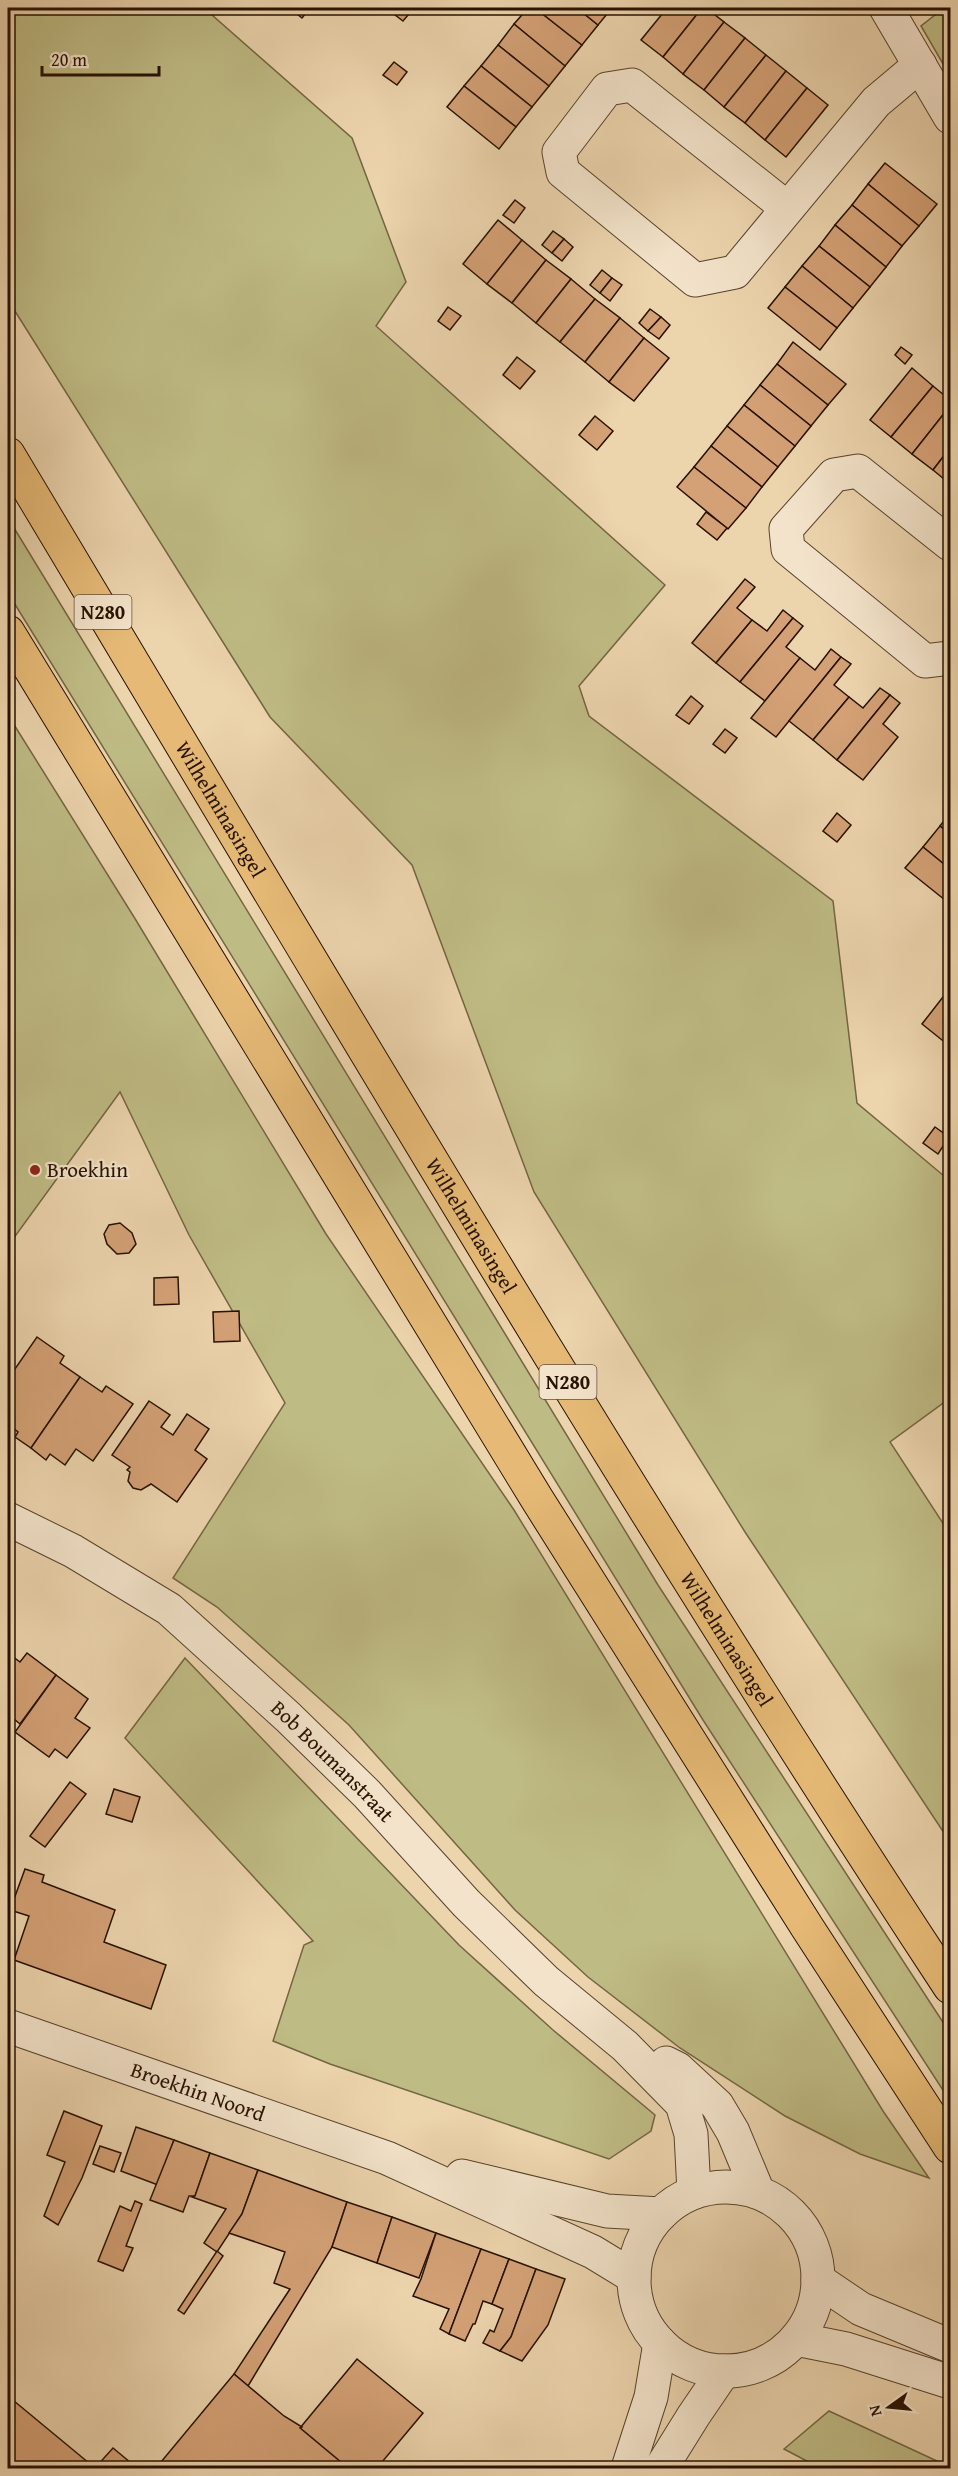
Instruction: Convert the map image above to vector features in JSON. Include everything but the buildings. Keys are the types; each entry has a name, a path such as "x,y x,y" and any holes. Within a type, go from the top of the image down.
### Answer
{"main road":[{"name":"Wilhelminasingel","path":"8,454 271,896 682,1568 864,1855 951,1987"},
{"path":"8,632 543,1509 800,1917 946,2140"}],"street":[{"path":"886,8 951,117"},
{"path":"787,208 632,85 607,89 559,152 563,172 694,280 735,272 876,102 920,65"},
{"path":"951,544 858,471 834,475 786,529 788,549 925,661 951,658"},
{"name":"Bob Boumanstraat","path":"8,1519 73,1551 169,1609 288,1717 359,1786 466,1903 546,1981 625,2046 682,2104 691,2134 694,2192"},
{"name":"Broekhin Noord","path":"8,2026 387,2158 593,2252 634,2277"},
{"name":"Bob Boumanstraat","path":"625,2046 678,2069 717,2105 733,2132 758,2192"},
{"name":"Broekhin Noord","path":"387,2158 607,2211 661,2214"},
{"path":"725,2187 758,2192 787,2210 800,2224 809,2240 816,2260 818,2280 813,2308 796,2339 777,2355 751,2368 724,2371 705,2369 686,2362 660,2343 647,2326 638,2307 634,2277 636,2259 642,2241 661,2214 679,2199 694,2192 725,2187"},
{"path":"818,2280 861,2309 951,2346"},
{"path":"796,2339 846,2349 951,2382"},
{"path":"628,2469 651,2397 660,2343"},
{"path":"661,2469 724,2371"}],"shaded area":[{"path":"8,8 204,8 352,138 406,282 376,326 665,585 579,686 589,716 833,901 857,1103 950,1181 950,1398 890,1442 950,1534 950,1842 745,1532 534,1192 412,865 270,717 8,300"},
{"path":"944,8 950,8 950,76 921,26"},
{"path":"8,518 658,1585 950,2033 950,2101 703,1720 8,593"},
{"path":"8,715 134,917 326,1234 514,1510 883,2111 929,2178 860,2154 785,2116 680,2048 588,1977 515,1910 349,1725 217,1607 173,1578 285,1403 189,1235 120,1092 8,1246"},
{"path":"185,1658 459,1945 553,2030 655,2115 651,2131 609,2159 330,2064 273,2041 304,1945 313,1941 125,1738"},
{"path":"829,2411 950,2468 820,2468 784,2449"}],"place":[{"name":"Broekhin","path":"35,1170"}]}
